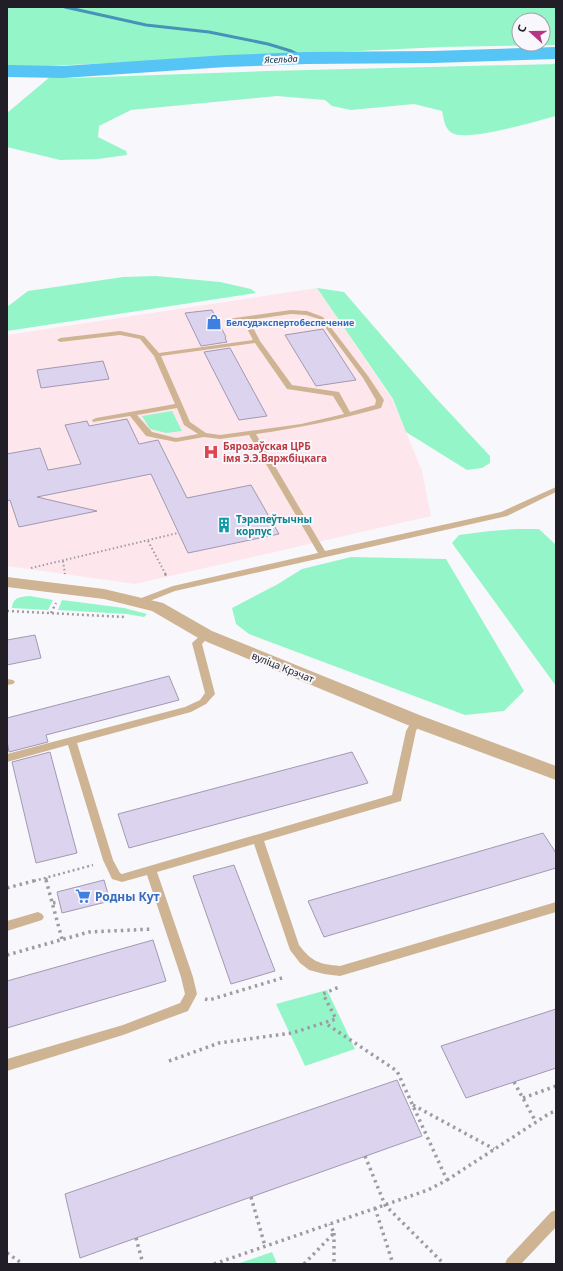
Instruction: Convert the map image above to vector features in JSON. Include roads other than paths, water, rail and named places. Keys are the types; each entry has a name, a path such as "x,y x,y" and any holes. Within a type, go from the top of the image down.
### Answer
{"street":[{"name":"вуліца Крэчат","path":"7,582 104,594 157,607 206,635 416,721 556,773"}],"lane":[{"path":"132,414 149,434 176,440 204,435 220,437 301,426 378,406 380,400 366,377 321,318 307,313 291,312 227,321"},
{"path":"245,319 257,341 290,387 336,394 348,415"},
{"path":"60,340 120,334 142,337 157,355 187,423 204,435"},
{"path":"157,355 257,341"},
{"path":"96,420 179,406"},
{"path":"251,432 323,554"},
{"path":"139,602 173,588 504,514 556,489"},
{"path":"7,758 188,710 203,702 210,694 197,643 206,635"},
{"path":"72,742 108,860 116,876 122,878 397,798 411,731 416,721"},
{"path":"258,839 294,947 304,961 320,970 340,971 556,907"},
{"path":"7,1065 123,1030 184,1007 191,994 187,977 151,870"},
{"path":"7,926 38,917"},
{"path":"512,1264 556,1217"}],"waterway":[{"path":"65,7 146,25 209,32 268,44 291,51 306,58"},
{"name":"Ясельда","path":"7,71 63,72 226,61 306,58 433,57 556,53"}],"place":[{"name":"Белсудэкспертобеспечение","path":"214,322"},
{"name":"Бярозаўская ЦРБ імя Э.Э.Вяржбіцкага","path":"211,452"},
{"name":"Тэрапеўтычны корпус","path":"224,525"},
{"name":"Родны Кут","path":"83,896"}]}
